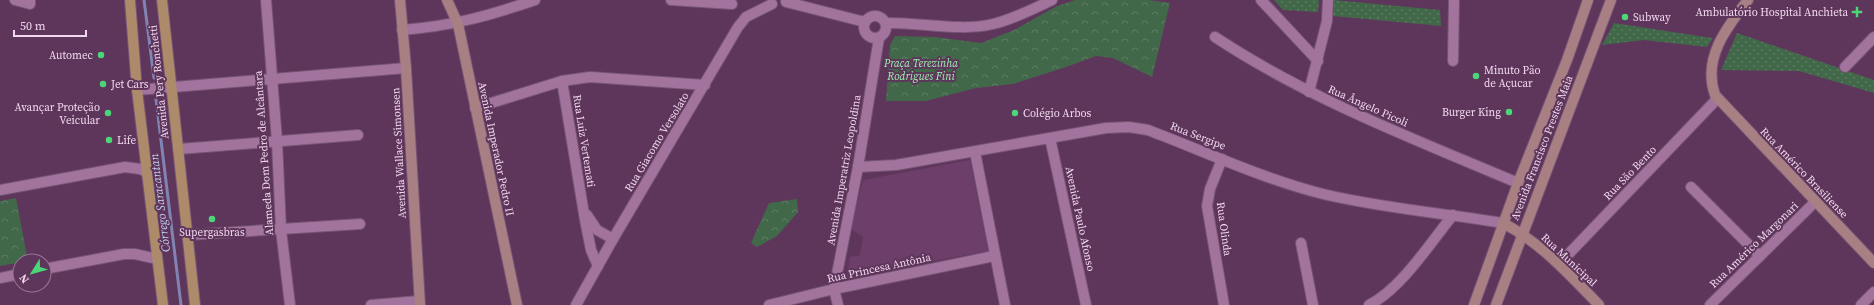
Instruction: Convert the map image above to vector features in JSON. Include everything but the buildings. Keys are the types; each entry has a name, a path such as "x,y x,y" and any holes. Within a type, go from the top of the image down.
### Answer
{"main road":[{"name":"Avenida Pery Ronchetti","path":"130,0 137,90 163,305"},
{"name":"Avenida Pery Ronchetti","path":"162,0 195,305"}],"street":[{"path":"15,0 30,2"},
{"name":"Alameda Dom Pedro de Alcântara","path":"266,0 277,141 281,230 290,305"},
{"name":"Avenida Wallace Simonsen","path":"400,0 406,68 420,303"},
{"name":"Avenida Imperador Pedro II","path":"447,0 458,24 518,305"},
{"path":"402,30 458,24 487,17 535,0"},
{"path":"671,0 732,4"},
{"path":"886,23 885,34 879,38 868,36 864,30 865,22 870,17 877,16 886,23 907,22 959,28 992,25 1017,17 1052,0"},
{"path":"1261,0 1318,61"},
{"path":"1309,92 1327,21 1328,0"},
{"path":"1453,61 1454,0"},
{"name":"Avenida Francisco Prestes Maia","path":"1474,305 1503,222 1567,60 1588,0"},
{"name":"Avenida Francisco Prestes Maia","path":"1496,305 1522,233 1612,0"},
{"path":"1717,99 1711,78 1711,65 1715,50 1733,19 1748,0"},
{"path":"786,1 865,22"},
{"name":"Rua Giacomo Versolato","path":"576,305 613,238 742,22 750,15 771,2 778,7 786,1"},
{"name":"Rua Ângelo Picoli","path":"1215,37 1253,62 1309,92 1393,131 1518,183"},
{"path":"1845,67 1874,37"},
{"name":"Avenida Imperatriz Leopoldina","path":"838,305 834,289 858,167 879,38"},
{"path":"137,90 406,68"},
{"path":"475,108 562,81 590,77 705,84"},
{"name":"Rua Luiz Vertemati","path":"562,81 582,204 591,250 598,266"},
{"name":"Rua Américo Brasiliense","path":"1717,99 1874,263"},
{"name":"Rua São Bento","path":"1560,264 1717,99"},
{"name":"Rua Sergipe","path":"858,167 896,165 1106,128 1129,127 1148,130 1263,175 1322,194 1362,202 1503,222 1522,233"},
{"path":"179,149 358,135"},
{"name":"Avenida Paulo Afonso","path":"1050,138 1086,305"},
{"path":"975,152 994,256 1005,305"},
{"name":"Rua Olinda","path":"1222,158 1210,189 1207,206 1224,305"},
{"path":"0,190 126,167 140,169 146,172"},
{"path":"1691,187 1760,256"},
{"name":"Rua Américo Margonari","path":"1710,305 1815,202"},
{"name":"Rua Luiz Vertemati","path":"582,204 594,227 613,238"},
{"path":"1369,305 1388,291 1404,275 1453,215"},
{"path":"188,235 360,224"},
{"name":"Rua Municipal","path":"1522,233 1560,264 1599,305"},
{"path":"1301,243 1314,305"},
{"path":"52,268 124,254 135,254 157,259"},
{"name":"Rua Princesa Antônia","path":"769,305 834,289 994,256"},
{"path":"0,278 12,276"},
{"path":"1861,305 1874,292"},
{"path":"371,305 420,303"}],"shaded area":[{"path":"970,160 988,251 847,277 850,257 860,255 863,237 851,229 863,180"}],"green space":[{"name":"Praça Terezinha Rodrigues Fini","path":"1075,0 1149,0 1170,3 1152,77 1113,58 1096,56 1013,84 976,88 926,101 886,101 890,45 895,36 935,37 981,43 1014,30 1055,7"},
{"path":"1274,0 1319,0 1318,12 1283,10"},
{"path":"1334,0 1440,10 1441,26 1333,16"},
{"path":"1614,23 1713,38 1707,47 1644,40 1602,45"},
{"path":"1737,33 1874,80 1874,93 1799,71 1721,70"},
{"path":"16,198 26,253 12,253 12,264 0,266 0,201"},
{"path":"797,199 798,212 777,236 757,247 751,243 769,203"}],"waterway":[{"name":"Córrego Saracantan","path":"144,0 154,78"},
{"name":"Córrego Saracantan","path":"156,99 181,305"}],"place":[{"name":"Ambulatório Hospital Anchieta","path":"1857,12"},
{"name":"Subway","path":"1625,17"},
{"name":"Automec","path":"101,55"},
{"name":"Minuto Pão de Açucar","path":"1476,76"},
{"name":"Jet Cars","path":"103,84"},
{"name":"Burger King","path":"1509,112"},
{"name":"Avançar Proteção Veicular","path":"108,113"},
{"name":"Colégio Arbos","path":"1015,113"},
{"name":"Life","path":"109,140"},
{"name":"Supergasbras","path":"212,219"}]}
